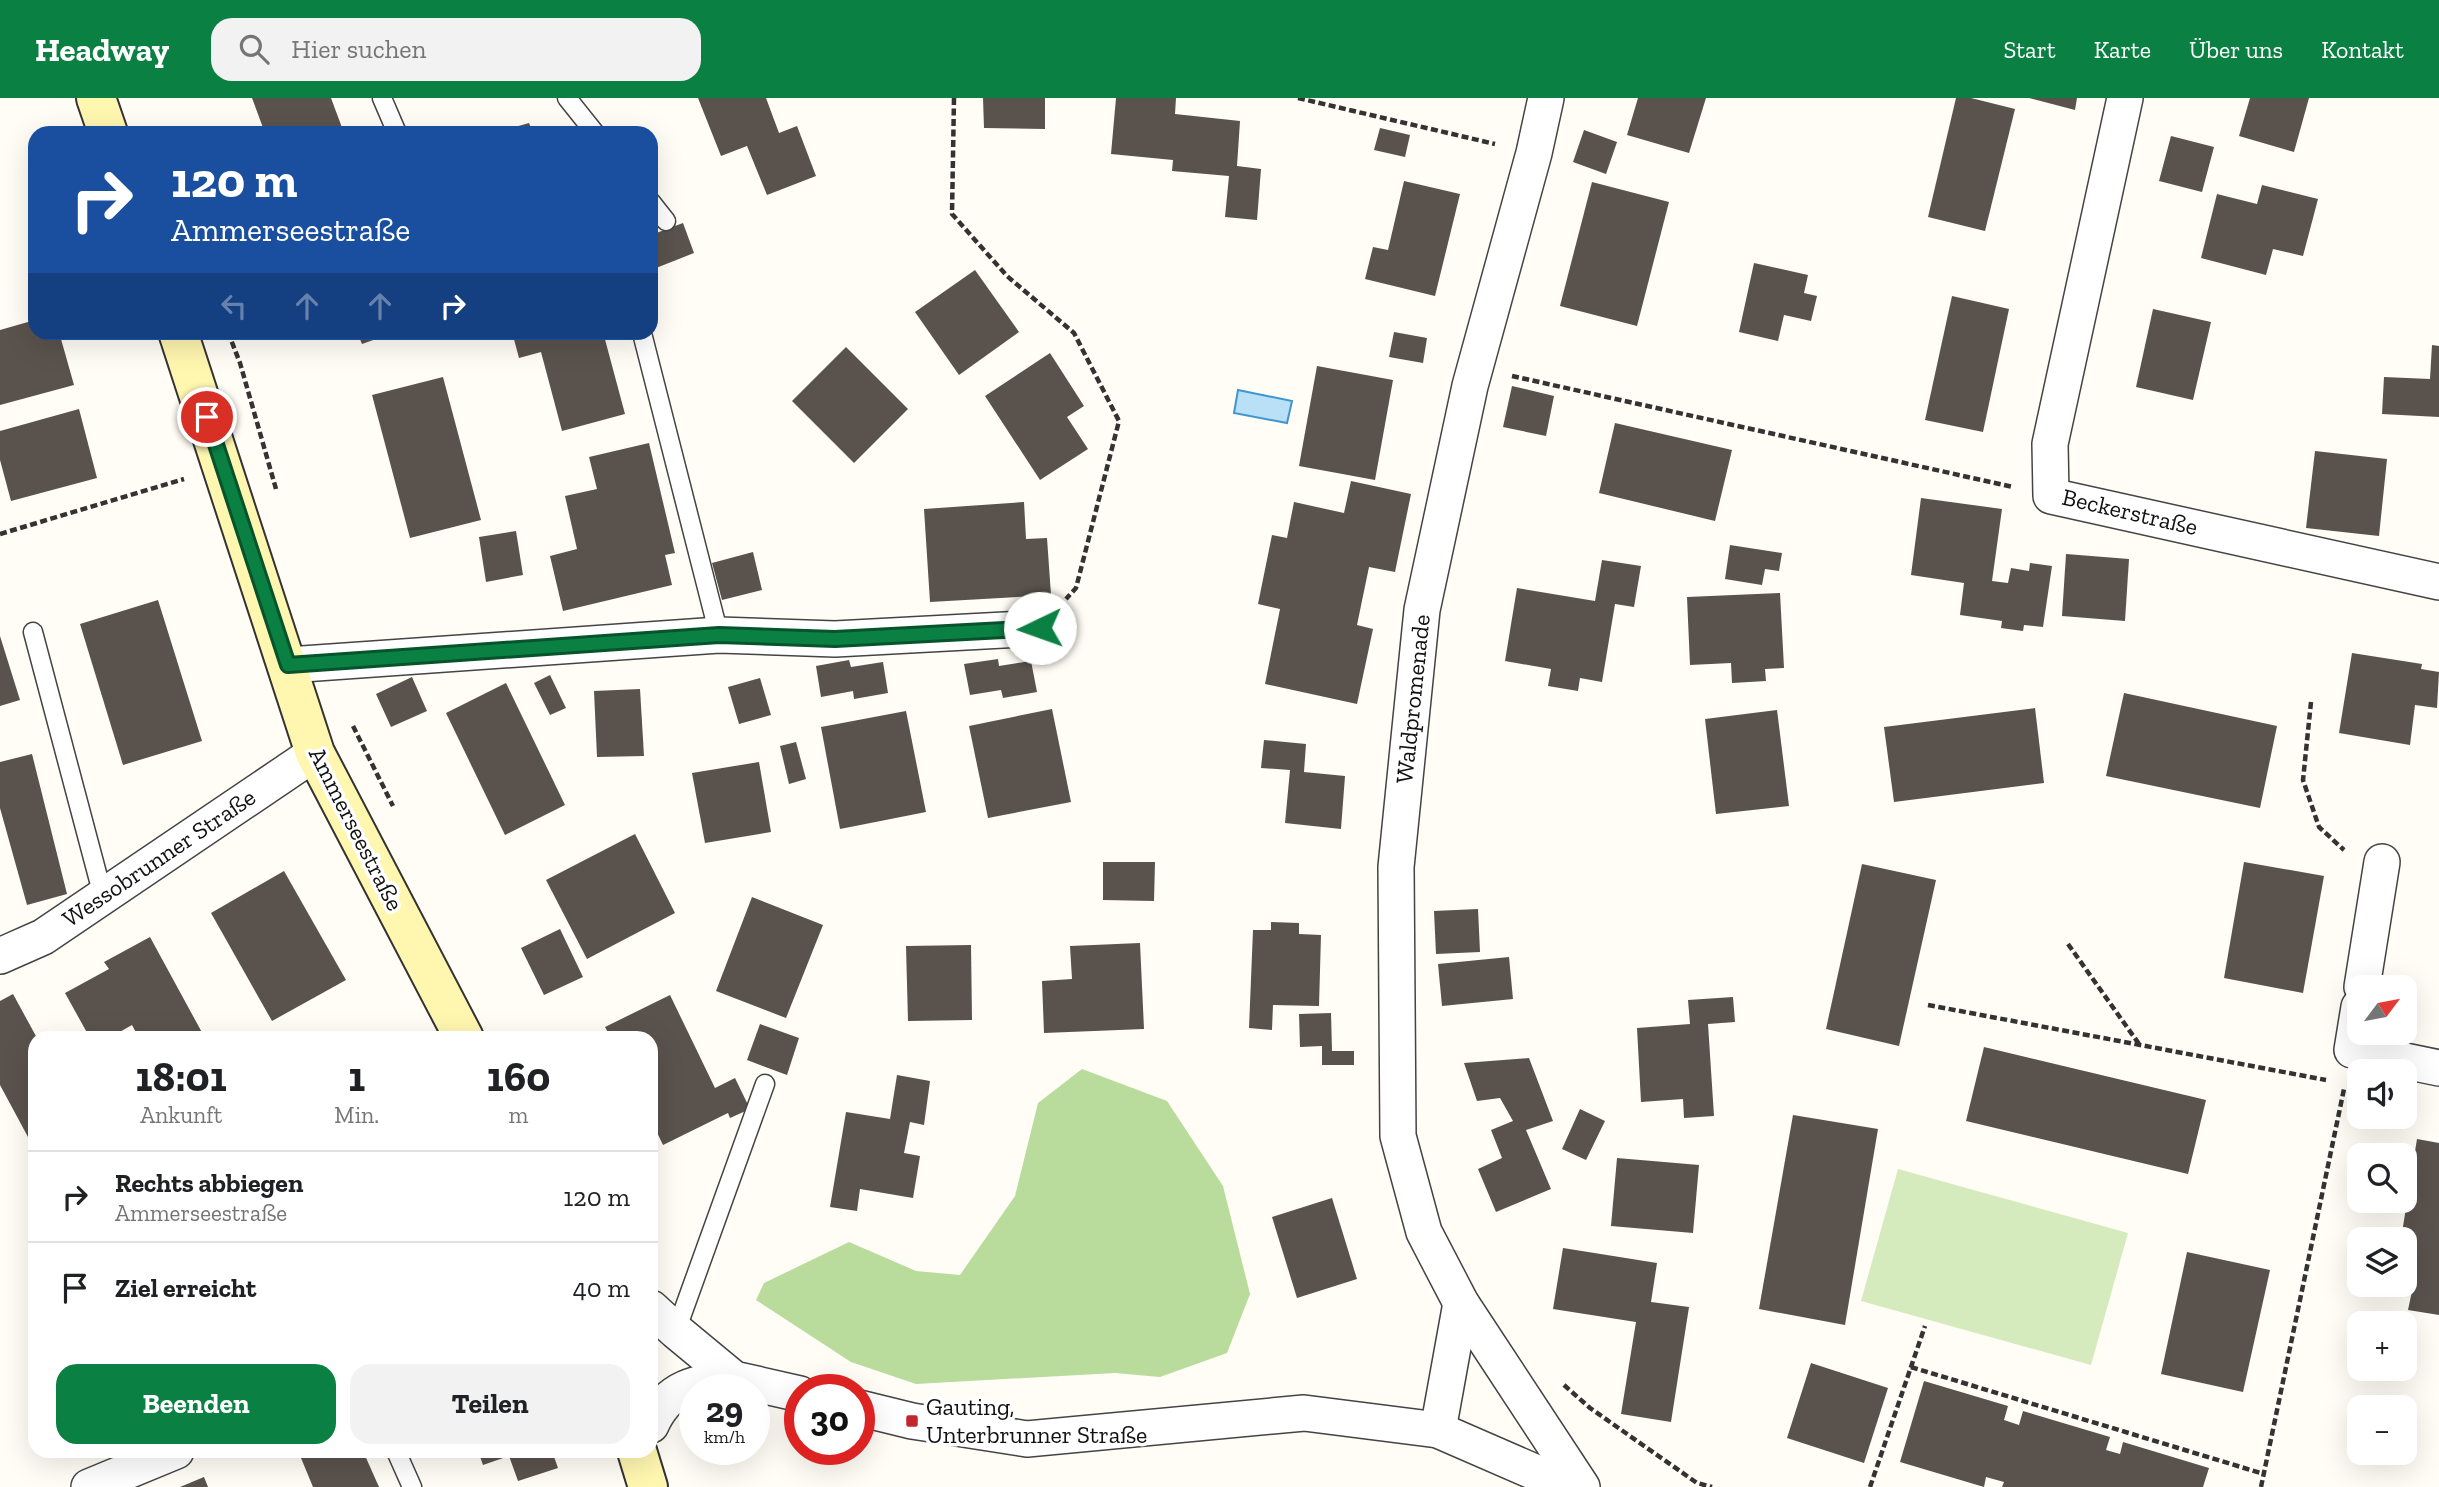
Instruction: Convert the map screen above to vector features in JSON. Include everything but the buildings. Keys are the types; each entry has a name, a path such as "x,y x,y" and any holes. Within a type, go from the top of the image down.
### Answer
{"main road":[{"path":"96,98 106,126"},
{"name":"Ammerseestraße","path":"181,340 315,753 460,1031"}],"street":[{"name":"Waldpromenade","path":"1546,98 1534,153 1475,368 1422,610 1396,867 1398,1136 1424,1232 1461,1303 1582,1487"},
{"name":"Beckerstraße","path":"2125,98 2050,444 2051,496 2439,582"},
{"path":"288,665 719,635 835,639 1040,628"},
{"name":"Wessobrunner Straße","path":"0,956 43,937 315,753"},
{"path":"2364,975 2382,862"},
{"path":"2353,1045 2352,1050 2439,1068"},
{"path":"1438,1430 1461,1303"},
{"path":"658,1314 728,1374"},
{"path":"658,1413 679,1391"},
{"path":"875,1412 912,1421 1027,1439 1304,1413 1438,1430 1569,1487"},
{"path":"89,1487 159,1458"}],"lane":[{"path":"382,98 394,126"},
{"path":"567,98 589,126"},
{"path":"658,211 666,221"},
{"path":"644,340 719,635"},
{"path":"33,632 103,896"},
{"path":"676,1331 765,1084"},
{"path":"399,1458 412,1487"}],"path":[{"path":"954,98 952,214 1007,276 1074,333 1119,421 1076,588 1040,628"},
{"path":"1298,98 1534,153"},
{"path":"1475,368 2051,496"},
{"path":"0,534 188,478"},
{"path":"2311,702 2302,780 2319,827 2341,849 2382,862"},
{"path":"2068,944 2140,1045"},
{"path":"1928,1005 2345,1084"},
{"path":"2261,1487 2352,1050"},
{"path":"1870,1487 1925,1326"},
{"path":"1911,1367 2264,1474"},
{"path":"1562,1382 1590,1408 1697,1483 1712,1487"}],"green space":[{"path":"1082,1069 1167,1101 1223,1186 1250,1294 1227,1353 1160,1377 1115,1373 916,1384 851,1362 756,1300 764,1283 849,1242 916,1271 960,1275 1015,1196 1038,1103"},
{"path":"1898,1169 2128,1233 2091,1365 1861,1301"}],"water":[{"path":"1238,390 1292,401 1287,423 1234,413"}],"place":[{"name":"Gauting, Unterbrunner Straße","path":"912,1421"}],"route":[{"path":"207,417 288,665 719,635 835,639 1040,628"}]}
